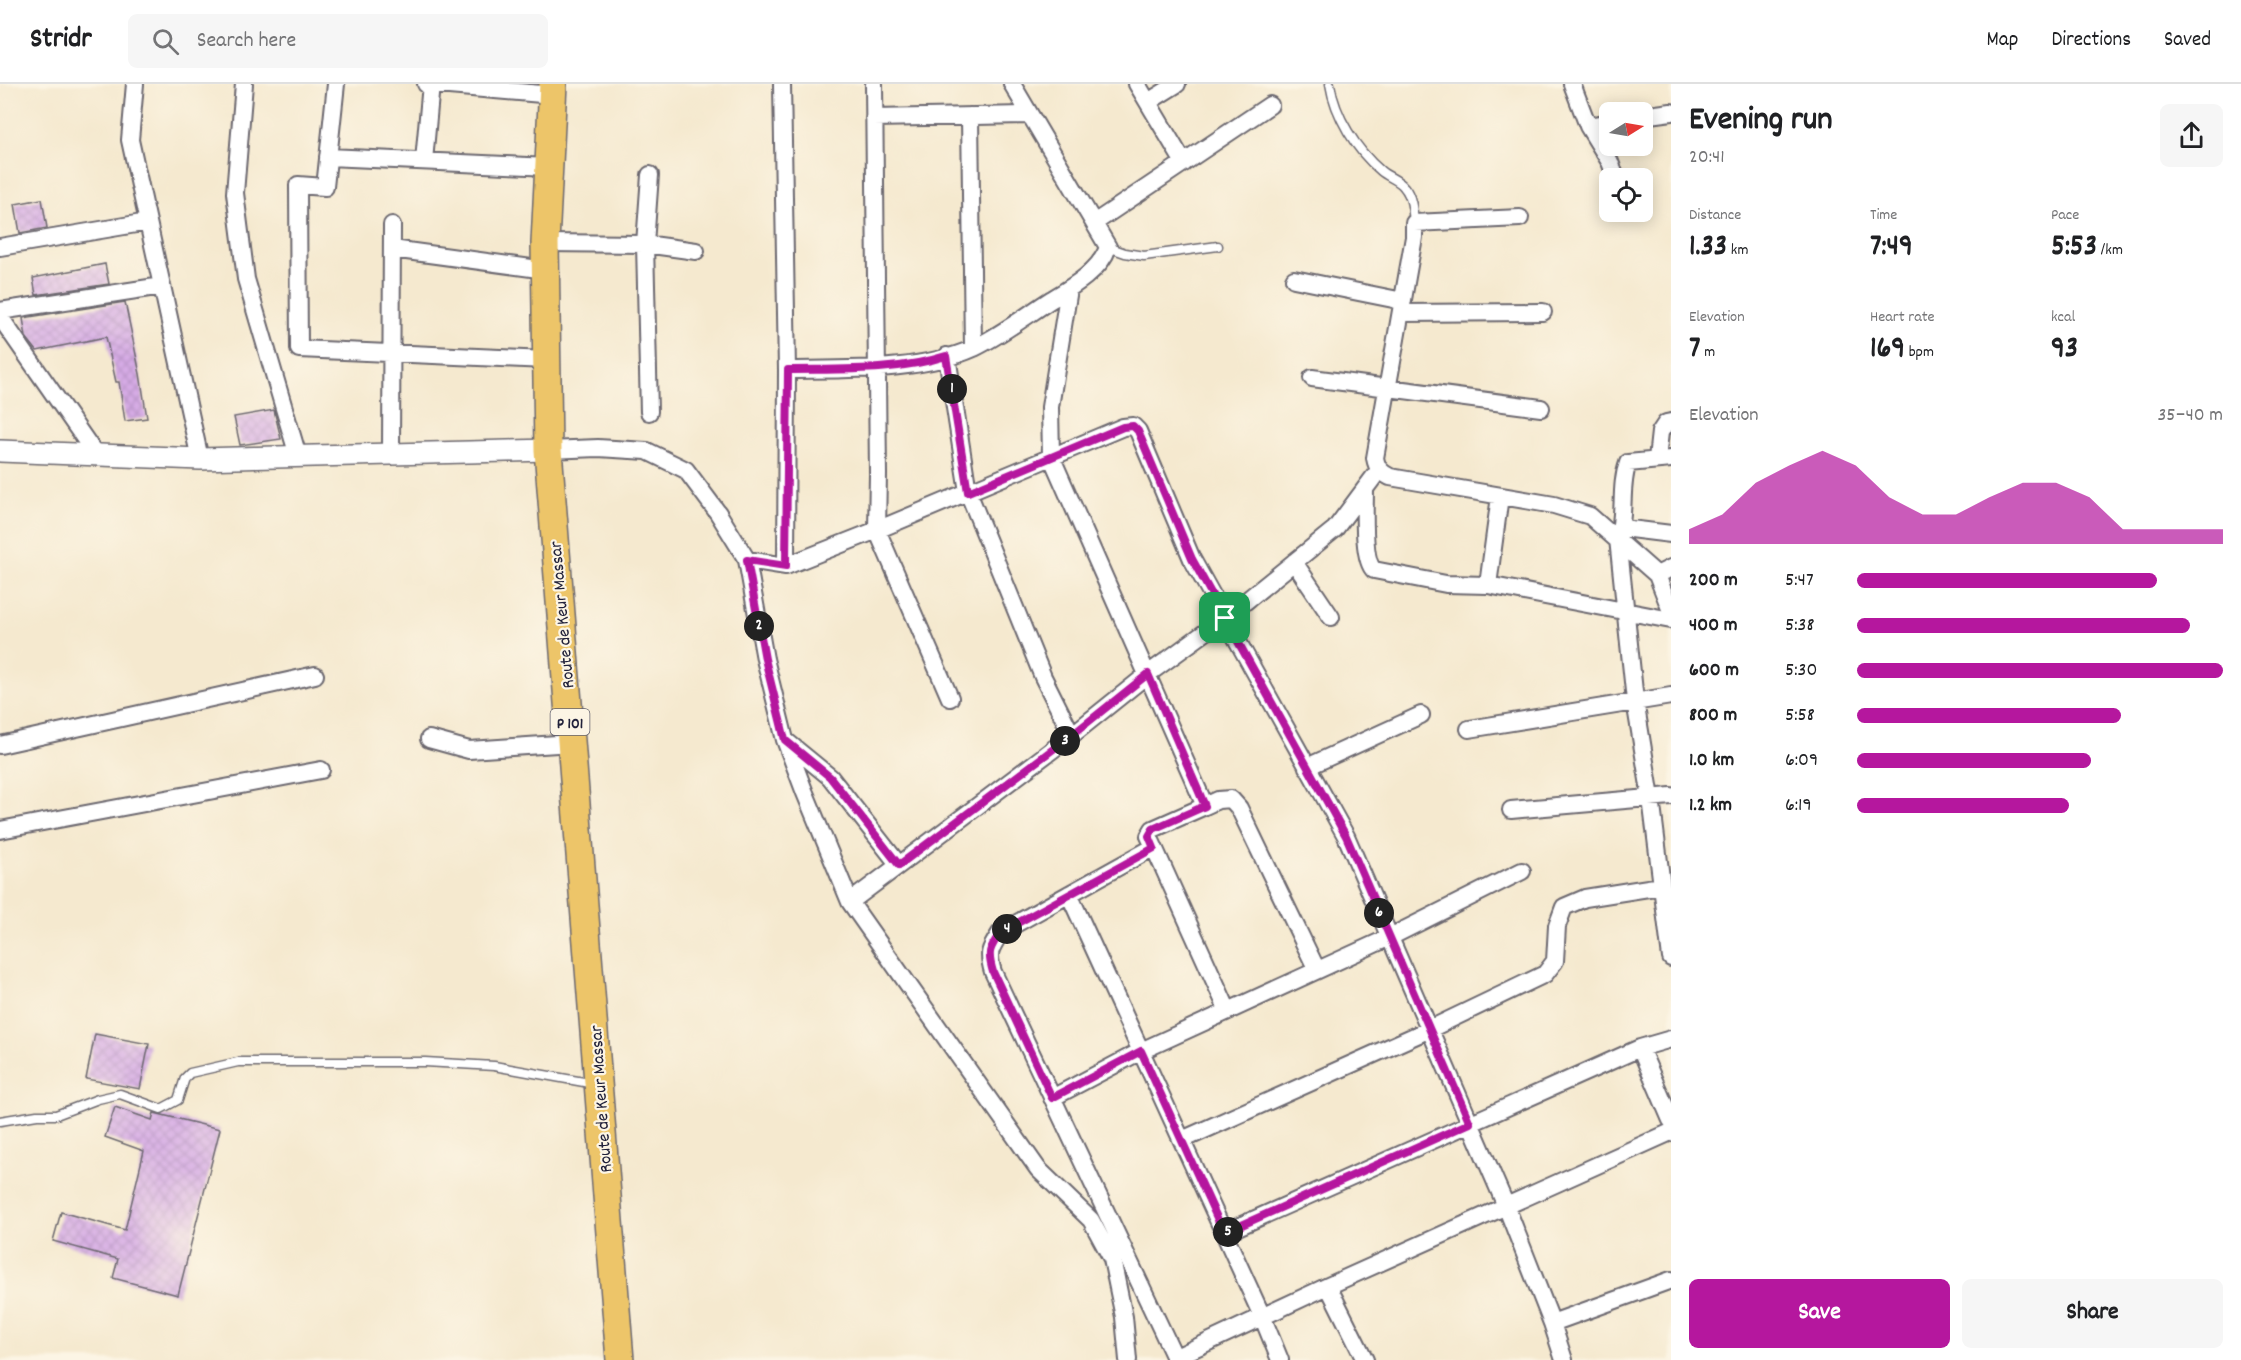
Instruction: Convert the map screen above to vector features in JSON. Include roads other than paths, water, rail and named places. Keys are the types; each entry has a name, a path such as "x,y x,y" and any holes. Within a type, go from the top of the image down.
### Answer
{"main road":[{"name":"Route de Keur Massar","path":"553,90 545,243 548,450 620,1360"}],"street":[{"path":"135,84 130,140 200,459"},
{"path":"244,84 235,193 246,279 298,456"},
{"path":"336,84 325,187 298,185 299,349 547,360"},
{"path":"426,84 553,90"},
{"path":"424,161 431,84"},
{"path":"782,84 788,370 786,566"},
{"path":"874,84 877,530 950,698"},
{"path":"788,370 877,368 925,363 973,348 1069,289 1104,258 1108,247 1012,84"},
{"path":"1137,84 1184,163"},
{"path":"1148,102 1177,84"},
{"path":"1572,84 1588,126 1612,168"},
{"path":"1094,224 1270,105"},
{"path":"1653,114 1671,112"},
{"path":"874,118 1029,115"},
{"path":"970,116 973,348"},
{"path":"1588,126 1599,124"},
{"path":"328,157 549,167"},
{"path":"649,412 645,244 650,175"},
{"path":"850,902 1072,735 1148,674 1225,618 1335,529 1378,471 1375,458 1414,237 1414,223 1520,218"},
{"path":"0,247 148,222"},
{"path":"391,454 392,225"},
{"path":"545,243 645,244 696,252"},
{"path":"392,249 546,270"},
{"path":"1294,279 1402,307 1543,312"},
{"path":"0,311 162,286"},
{"path":"1069,289 1050,407 1051,456 1205,806"},
{"path":"0,317 96,455"},
{"path":"946,356 968,492 1043,677 1072,735"},
{"path":"1312,378 1541,408"},
{"path":"1671,422 1665,423 1660,432 1664,459 1628,463 1624,473 1620,534 1624,611 1671,958"},
{"path":"747,560 786,566 1051,456 1123,427 1133,426 1138,431 1192,559 1346,836 1506,1206 1552,1323 1564,1360"},
{"path":"0,451 200,459 598,448 646,451 686,470 718,513 747,560 765,659 785,740 850,902 1038,1170 1090,1220 1112,1259 1124,1317 1128,1360"},
{"path":"1378,471 1390,477 1554,505 1590,516 1620,534 1664,571 1671,611"},
{"path":"1365,489 1367,553 1370,566 1374,570 1446,584 1488,585 1671,620"},
{"path":"1488,585 1500,495"},
{"path":"1620,534 1671,534"},
{"path":"1294,562 1331,616"},
{"path":"0,745 315,675"},
{"path":"1469,729 1635,700 1671,696"},
{"path":"1308,766 1421,715"},
{"path":"429,739 469,750 572,743"},
{"path":"785,740 830,777 899,865"},
{"path":"0,830 321,770"},
{"path":"1511,810 1671,796"},
{"path":"1228,1011 1149,836 1153,829 1218,800 1231,799 1239,808 1317,970"},
{"path":"1154,848 1001,932 988,956 993,972 1175,1359 1262,1316 1671,1132"},
{"path":"1052,1098 1141,1051 1390,937 1522,871"},
{"path":"1182,1140 1430,1029 1545,974 1555,961 1557,926 1564,907 1585,898 1661,886"},
{"path":"1069,894 1280,1360"},
{"path":"1224,1233 1640,1048 1671,1039"},
{"path":"1640,1048 1671,1120"},
{"path":"1552,1323 1671,1280"},
{"path":"1328,1286 1365,1360"}],"lane":[{"path":"1329,84 1332,99 1351,137 1380,171 1404,187 1412,204 1414,223"},
{"path":"1108,247 1144,256 1218,246"},
{"path":"0,1121 37,1115 56,1115 98,1099 120,1094 161,1108 178,1100 185,1078 190,1073 238,1062 424,1062 494,1066 599,1084"}]}
